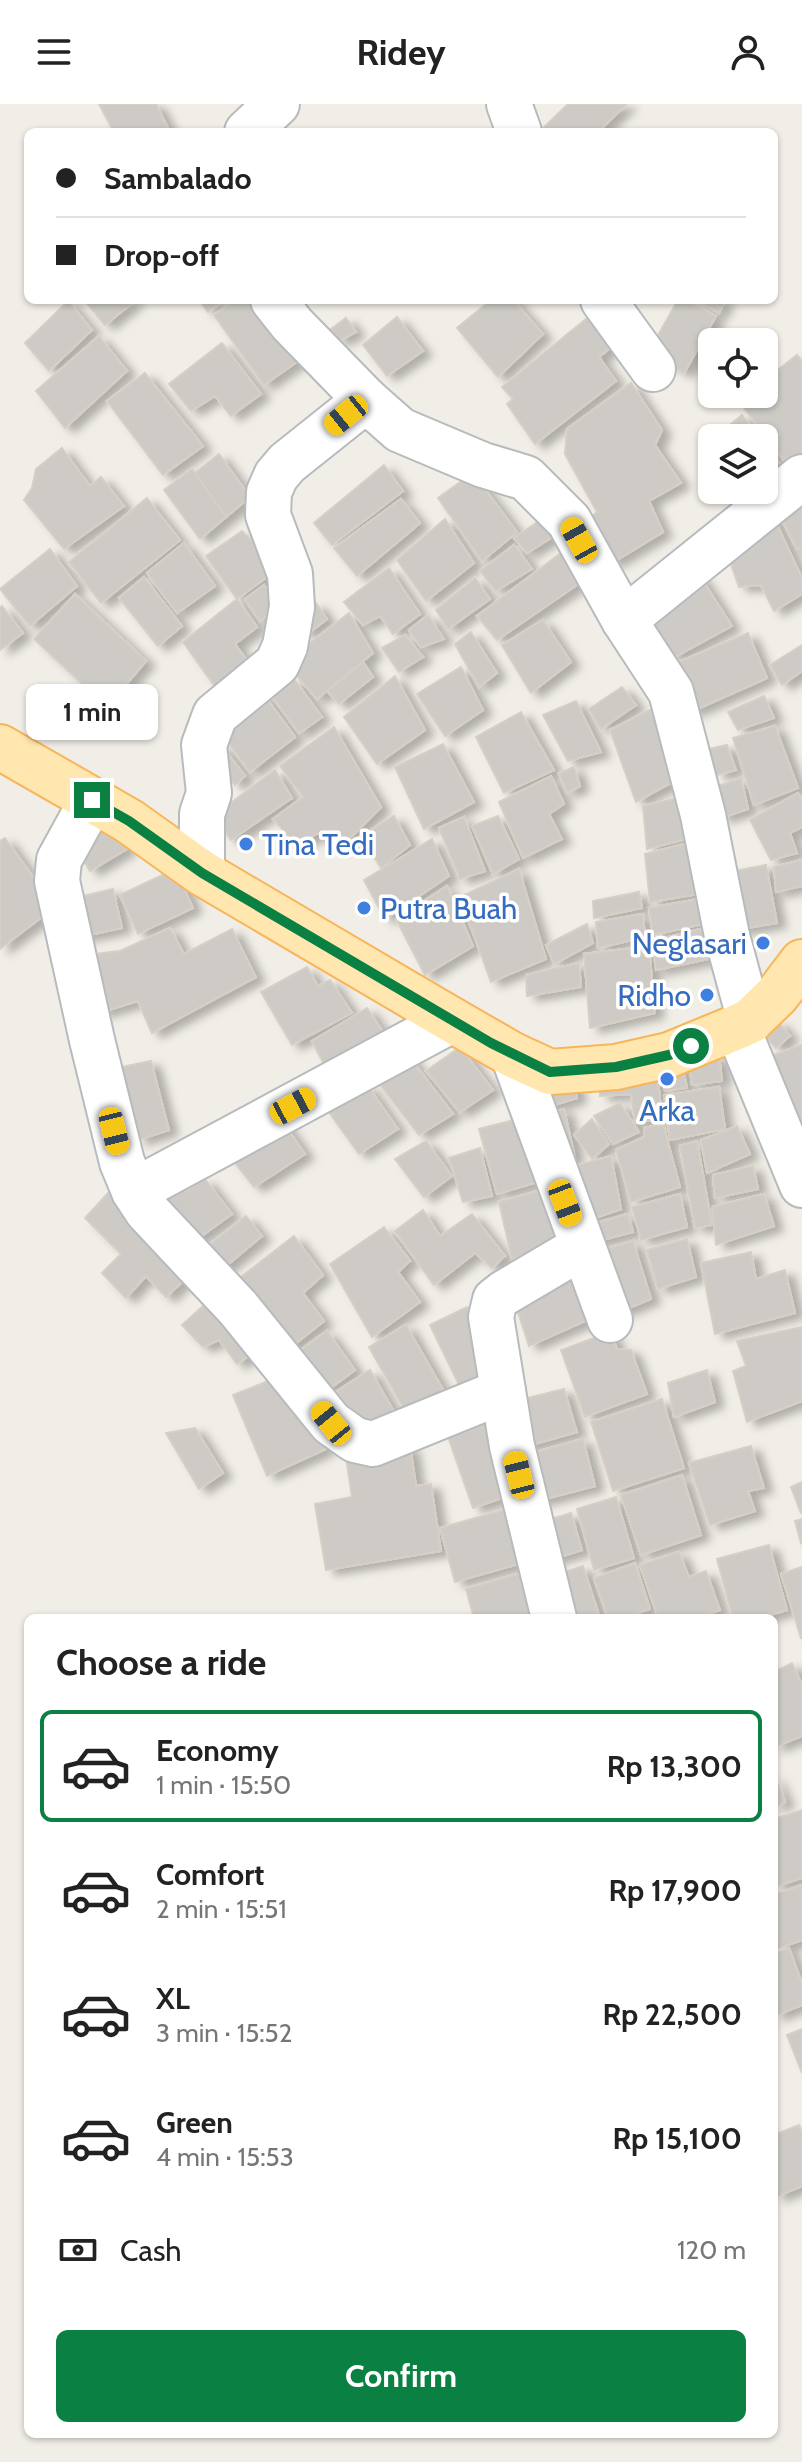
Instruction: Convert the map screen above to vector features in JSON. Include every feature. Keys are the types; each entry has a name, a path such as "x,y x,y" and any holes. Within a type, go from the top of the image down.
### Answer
{"main road":[{"path":"0,747 129,821 202,873 513,1055 550,1072 616,1067 669,1055 743,1024 777,995 802,962"}],"street":[{"path":"251,128 277,104"},
{"path":"509,104 518,128"},
{"path":"276,304 366,400 400,430 483,465 526,478 569,521 624,620 671,692 703,815 743,1024 802,1185"},
{"path":"606,304 653,369"},
{"path":"202,873 202,814 209,793 204,745 215,715 277,664 285,646 292,607 290,574 268,515 269,492 276,476 287,463 366,400"},
{"path":"624,620 802,477"},
{"path":"92,800 59,860 57,881 122,1162 134,1191 147,1211 238,1308 331,1423 355,1440 373,1444 503,1391"},
{"path":"134,1191 452,1020"},
{"path":"513,1055 610,1320"},
{"path":"553,1614 512,1446 491,1317 495,1300 582,1247"}],"building":[{"path":"99,104 156,104 168,128 112,128"},
{"path":"568,104 627,104 602,128 543,128"},
{"path":"65,304 70,304 92,330 49,371 25,343"},
{"path":"87,304 131,304 105,325"},
{"path":"202,304 219,304 208,312"},
{"path":"230,304 266,304 305,356 264,385 214,315"},
{"path":"486,304 517,304 543,334 498,377 457,328"},
{"path":"676,304 694,304 716,316 709,328 698,328 698,348 684,373 649,351"},
{"path":"703,304 723,304 719,313"},
{"path":"597,310 623,338 599,357 616,381 535,444 507,404 513,399 502,387"},
{"path":"397,317 423,351 387,376 363,345"},
{"path":"346,318 356,332 339,341 331,329"},
{"path":"99,336 127,371 65,428 36,391"},
{"path":"222,343 261,394 231,416 215,396 191,411 169,384"},
{"path":"797,355 802,361 802,458 790,468 778,452 778,424 757,424 744,408 778,408 778,370"},
{"path":"145,373 203,446 163,475 107,401"},
{"path":"631,383 662,430 655,445 681,483 649,501 663,532 612,563 583,524 597,512 565,454 567,429"},
{"path":"742,415 749,424 731,424"},
{"path":"62,448 90,486 101,477 124,506 64,549 24,500 32,488 36,469"},
{"path":"219,454 250,497 226,517 195,473"},
{"path":"778,461 788,474 778,482"},
{"path":"384,465 403,491 332,545 314,523"},
{"path":"192,469 226,517 200,539 164,490"},
{"path":"473,473 517,532 482,561 438,498"},
{"path":"802,492 802,545 797,549 776,508"},
{"path":"147,498 180,540 101,603 69,562"},
{"path":"401,499 420,523 357,576 334,548"},
{"path":"772,514 802,578 802,594 774,611 761,585 739,587 726,550"},
{"path":"548,515 559,533 527,553 514,538"},
{"path":"445,519 474,563 426,601 397,560"},
{"path":"242,531 256,545 268,538 282,566 237,599 206,556"},
{"path":"184,543 215,586 177,613 147,573"},
{"path":"514,545 532,569 496,591 480,571"},
{"path":"570,546 587,578 497,640 477,616"},
{"path":"50,549 77,586 30,626 0,589"},
{"path":"389,568 420,614 393,634 380,616 363,625 344,602"},
{"path":"699,575 732,626 673,658 642,615"},
{"path":"144,577 182,626 158,646 119,598"},
{"path":"475,578 490,599 448,629 436,610"},
{"path":"264,585 278,606 260,621 245,599"},
{"path":"75,594 146,661 107,707 34,639"},
{"path":"237,599 257,627 235,644 257,674 224,699 183,642"},
{"path":"316,603 327,619 306,635 295,618"},
{"path":"2,606 23,633 0,650 0,608"},
{"path":"349,613 373,653 317,699 285,662"},
{"path":"428,615 444,639 421,647 409,630"},
{"path":"543,620 571,662 531,693 502,645"},
{"path":"471,632 497,673 479,687 455,644"},
{"path":"748,633 767,678 691,712 669,666"},
{"path":"405,635 423,657 399,672 382,648"},
{"path":"802,645 802,671 782,685 770,665"},
{"path":"363,662 373,677 339,704 327,691"},
{"path":"461,667 483,710 445,736 417,694"},
{"path":"395,676 425,730 377,764 344,717"},
{"path":"294,679 322,717 299,733 271,695"},
{"path":"622,687 636,705 601,729 589,709"},
{"path":"261,691 295,737 250,772 216,726"},
{"path":"764,696 774,718 738,730 728,712"},
{"path":"576,701 601,752 568,761 543,715"},
{"path":"650,710 678,779 636,802 610,730"},
{"path":"521,712 554,770 504,793 476,737"},
{"path":"775,726 798,788 754,805 733,738"},
{"path":"334,727 381,807 342,846 318,833 297,846 273,819 303,797 280,766"},
{"path":"443,744 474,802 424,829 395,767"},
{"path":"221,745 245,776 235,785 212,754"},
{"path":"727,745 736,770 717,775 709,749"},
{"path":"574,767 580,786 567,793 559,773"},
{"path":"275,770 292,798 231,840 213,816"},
{"path":"551,776 564,804 549,814 562,839 523,858 499,802"},
{"path":"741,778 748,809 721,818 712,788"},
{"path":"798,793 802,800 802,827 790,833 797,853 771,860 750,820"},
{"path":"686,796 691,838 647,849 643,806"},
{"path":"394,816 410,845 381,868 361,836"},
{"path":"498,816 519,859 493,874 472,826"},
{"path":"464,817 485,871 460,879 439,828"},
{"path":"108,818 127,849 90,871 72,840"},
{"path":"5,838 55,907 0,949 0,841"},
{"path":"432,839 449,876 385,919 364,880"},
{"path":"691,842 699,894 650,902 645,854"},
{"path":"802,860 802,886 776,892 774,867"},
{"path":"766,865 777,923 730,931 719,874"},
{"path":"175,869 193,908 138,934 120,895"},
{"path":"519,869 546,959 491,982 460,897"},
{"path":"447,886 473,946 425,975 396,919"},
{"path":"113,889 122,928 80,937 71,899"},
{"path":"639,892 642,908 594,918 593,901"},
{"path":"699,899 703,924 653,935 649,908"},
{"path":"643,914 645,937 598,948 596,922"},
{"path":"587,924 593,943 554,964 546,945"},
{"path":"712,926 718,957 656,970 652,941"},
{"path":"170,928 184,954 232,929 256,977 152,1033 138,1001 99,1013 96,954 120,951"},
{"path":"649,946 655,1013 590,1028 584,954"},
{"path":"579,963 581,987 527,996 526,975"},
{"path":"307,967 318,986 330,980 352,1013 292,1045 261,992"},
{"path":"367,1008 385,1035 327,1070 312,1041"},
{"path":"777,1021 790,1036 776,1048 764,1035"},
{"path":"802,1045 802,1146 761,1059"},
{"path":"460,1047 493,1090 460,1112 426,1071"},
{"path":"408,1055 453,1114 419,1135 375,1078"},
{"path":"719,1055 722,1081 692,1085 689,1061"},
{"path":"681,1060 687,1088 665,1091 661,1065"},
{"path":"151,1061 169,1130 138,1140 122,1067"},
{"path":"657,1071 662,1118 635,1123 631,1094 600,1096 600,1077"},
{"path":"573,1079 577,1098 538,1110 532,1089"},
{"path":"367,1085 398,1129 359,1154 326,1108"},
{"path":"719,1087 725,1129 670,1140 664,1095"},
{"path":"620,1103 639,1132 613,1144 594,1116"},
{"path":"564,1109 575,1158 559,1164 542,1115"},
{"path":"278,1115 305,1154 254,1187 224,1149"},
{"path":"522,1118 541,1181 497,1194 479,1129"},
{"path":"592,1119 609,1144 592,1159 574,1135"},
{"path":"663,1124 680,1187 631,1202 616,1150 644,1137 644,1128"},
{"path":"737,1126 750,1154 707,1173 701,1140"},
{"path":"426,1141 452,1176 424,1197 395,1159"},
{"path":"697,1141 712,1225 695,1228 680,1146"},
{"path":"480,1148 492,1196 463,1202 449,1158"},
{"path":"611,1156 621,1209 578,1224 560,1170"},
{"path":"753,1166 758,1189 715,1198 713,1175"},
{"path":"174,1179 186,1192 205,1179 232,1214 189,1245 147,1197"},
{"path":"542,1190 570,1243 512,1259 499,1202"},
{"path":"110,1191 194,1271 166,1297 146,1276 126,1298 102,1273 121,1254 85,1218"},
{"path":"680,1194 687,1227 641,1240 632,1207"},
{"path":"764,1194 774,1226 716,1245 712,1207"},
{"path":"423,1210 440,1236 472,1214 505,1256 492,1268 475,1253 434,1285 395,1231"},
{"path":"628,1214 633,1232 587,1244 580,1227"},
{"path":"246,1216 262,1236 220,1271 204,1249"},
{"path":"384,1227 410,1261 398,1272 420,1302 372,1337 330,1264"},
{"path":"294,1236 323,1275 303,1293 324,1321 286,1351 233,1283"},
{"path":"687,1239 696,1277 658,1289 647,1250"},
{"path":"633,1241 651,1299 612,1315 591,1254"},
{"path":"751,1252 756,1279 785,1270 795,1313 715,1334 701,1263"},
{"path":"574,1267 592,1318 529,1346 513,1297"},
{"path":"214,1296 259,1349 237,1364 219,1340 203,1347 182,1325"},
{"path":"467,1307 496,1367 459,1385 430,1325"},
{"path":"406,1325 445,1393 407,1414 369,1347"},
{"path":"802,1327 802,1401 747,1422 733,1371 746,1366 737,1341"},
{"path":"327,1331 355,1370 325,1392 296,1353"},
{"path":"610,1332 617,1349 631,1350 647,1394 585,1417 561,1350"},
{"path":"370,1370 397,1417 364,1437 337,1391"},
{"path":"707,1370 715,1402 674,1417 668,1383"},
{"path":"276,1378 303,1397 326,1449 267,1476 233,1395"},
{"path":"564,1389 577,1432 521,1448 512,1402"},
{"path":"662,1399 684,1468 613,1491 591,1422"},
{"path":"485,1411 514,1494 473,1508 444,1425"},
{"path":"195,1428 223,1473 199,1489 166,1433"},
{"path":"583,1439 595,1486 534,1502 521,1456"},
{"path":"410,1446 416,1486 431,1484 441,1551 326,1570 315,1504 352,1497 346,1457"},
{"path":"751,1446 764,1488 748,1491 755,1511 710,1525 689,1463"},
{"path":"682,1475 701,1535 641,1555 621,1495"},
{"path":"802,1482 802,1513 801,1513 791,1487"},
{"path":"616,1497 634,1558 594,1570 577,1509"},
{"path":"514,1507 529,1561 455,1582 440,1528"},
{"path":"571,1513 582,1550 547,1561 538,1523"},
{"path":"802,1519 802,1542 801,1543 795,1521"},
{"path":"769,1545 787,1610 774,1614 732,1614 717,1559"},
{"path":"679,1552 689,1577 706,1571 720,1610 708,1614 657,1614 640,1565"},
{"path":"635,1563 650,1609 636,1614 607,1614 594,1578"},
{"path":"583,1566 599,1614 564,1614 552,1576"},
{"path":"802,1567 802,1638 801,1638 781,1574"},
{"path":"528,1571 540,1614 473,1614 466,1589"},
{"path":"792,1663 802,1685 802,1736 778,1745 778,1670"},
{"path":"778,1785 785,1802 778,1805"},
{"path":"802,1810 802,1878 778,1886 778,1818"},
{"path":"802,1885 802,1940 778,1948 778,1894"},
{"path":"789,1948 802,1983 802,2005 778,2014 778,1952"},
{"path":"802,2029 802,2073 787,2035"},
{"path":"799,2125 802,2133 802,2186 778,2196 778,2133"}],"place":[{"name":"Tina Tedi","path":"246,844"},
{"name":"Putra Buah","path":"364,908"},
{"name":"Neglasari","path":"763,943"},
{"name":"Ridho","path":"707,995"},
{"name":"Arka","path":"667,1079"}],"route":[{"path":"92,800 129,821 202,873 491,1043 550,1072 616,1067 669,1055 691,1046"}]}
